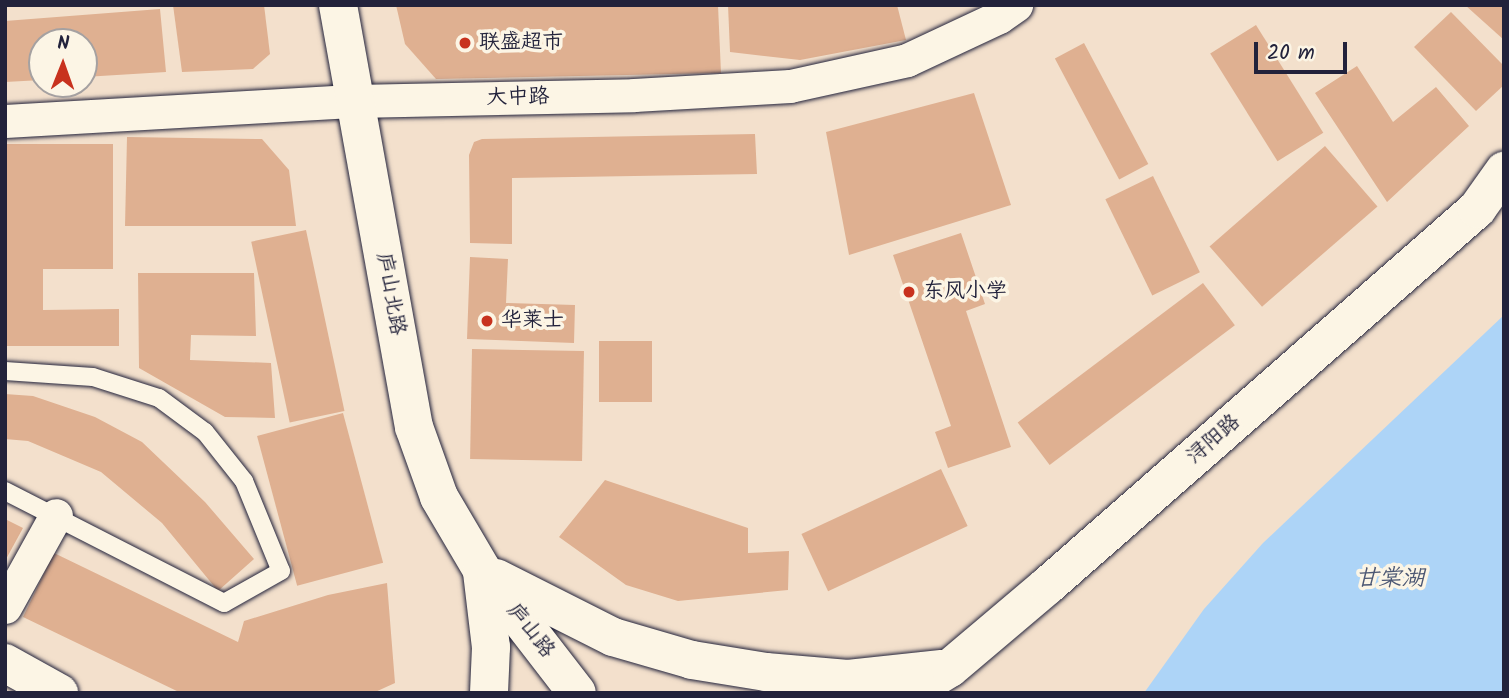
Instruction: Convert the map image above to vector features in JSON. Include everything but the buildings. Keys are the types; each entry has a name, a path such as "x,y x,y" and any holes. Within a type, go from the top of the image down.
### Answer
{"main road":[{"name":"庐山北路","path":"338,5 414,427 439,497 482,570"},
{"name":"浔阳路","path":"909,693 937,680 1477,209 1504,171"},
{"path":"482,570 613,637 692,660 766,672 848,679 937,680"},
{"path":"482,570 491,647 489,693"},
{"name":"庐山路","path":"482,570 577,693"},
{"path":"5,663 59,693"}],"street":[{"name":"大中路","path":"5,121 355,101 634,95 790,86 907,60 999,17 1016,5"},
{"path":"5,607 55,515"}],"lane":[{"path":"5,371 93,377 159,398 205,432 244,481 281,570 224,603 5,491"}],"water":[{"name":"甘棠湖","path":"1504,315 1504,693 1144,693 1204,609 1263,543"}],"place":[{"name":"联盛超市","path":"465,43"},
{"name":"东风小学","path":"909,292"},
{"name":"华莱士","path":"487,321"}]}
